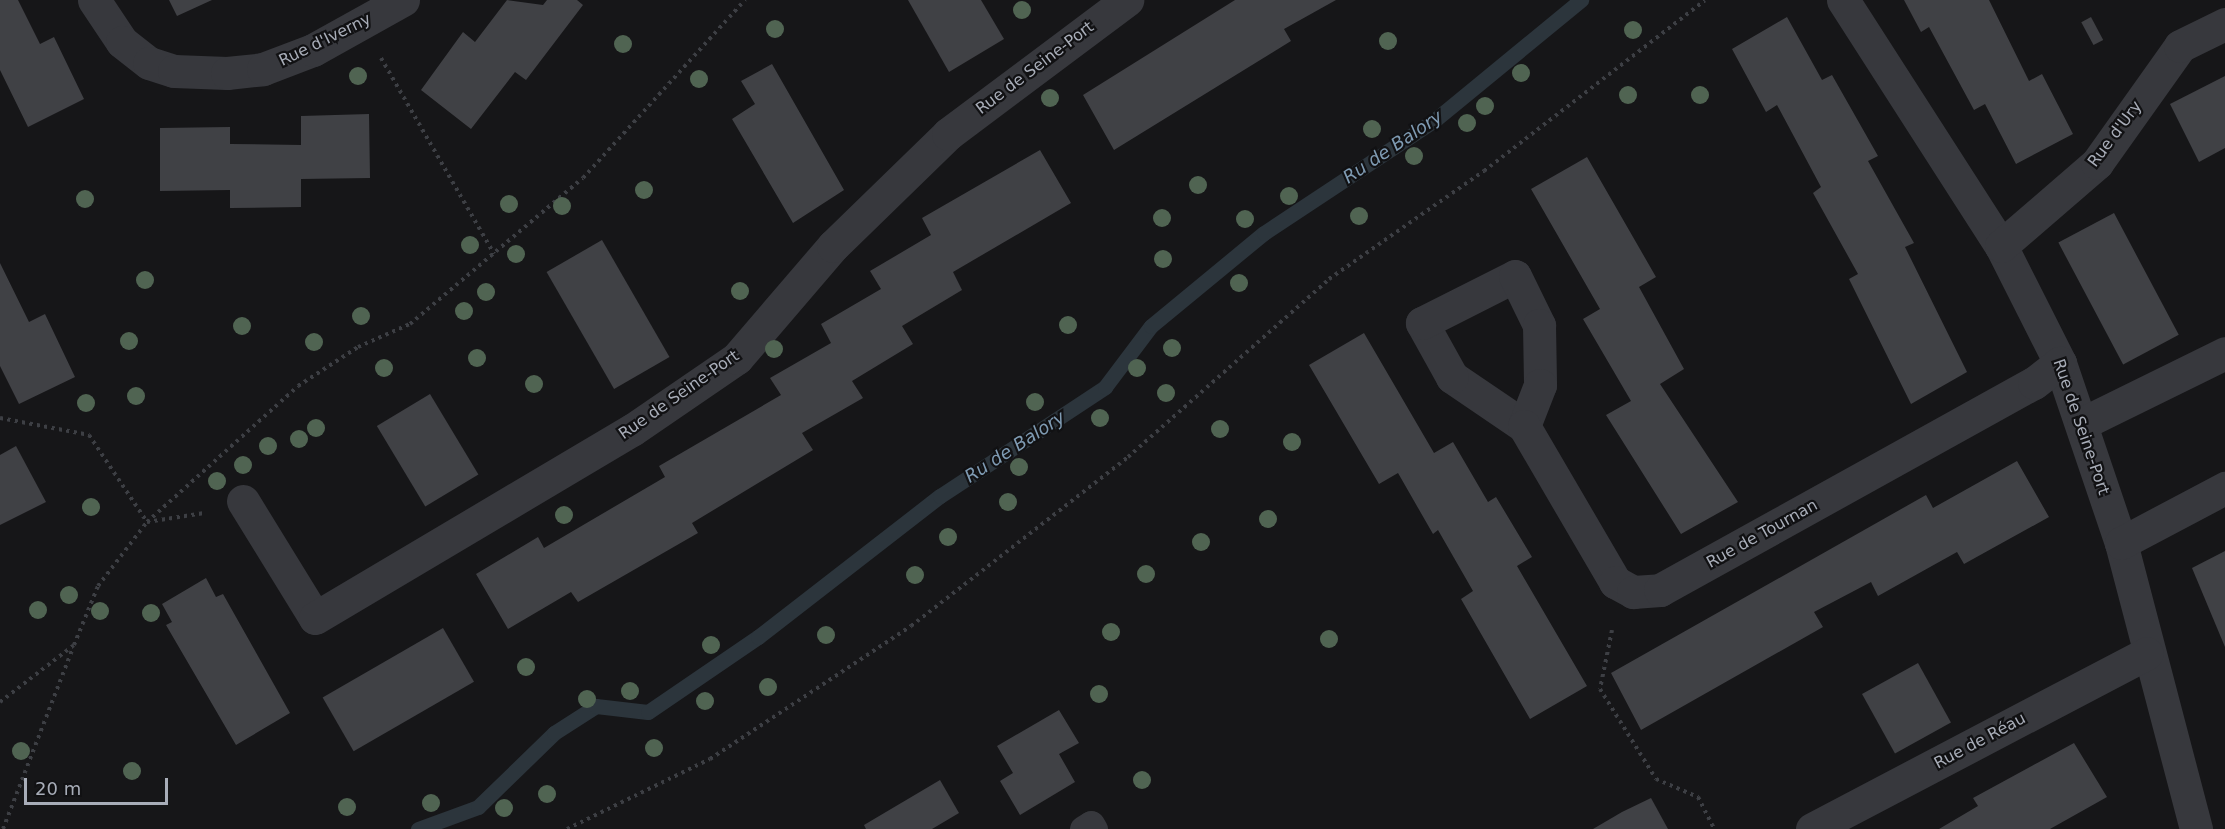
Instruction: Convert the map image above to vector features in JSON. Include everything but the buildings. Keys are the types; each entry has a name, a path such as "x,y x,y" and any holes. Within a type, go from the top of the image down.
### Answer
{"street":[{"name":"Rue d'Iverny","path":"94,0 123,42 148,63 174,70 263,69 362,24 403,0"},
{"name":"Rue de Seine-Port","path":"243,501 315,618 632,430 737,358 833,246 948,134 1127,0"},
{"name":"Rue de Seine-Port","path":"1843,0 2001,246 2060,363 2083,423 2121,543 2147,653 2196,829"},
{"name":"Rue d'Ury","path":"2001,246 2097,163 2180,46 2225,24"},
{"path":"2083,423 2225,353"},
{"name":"Rue de Tournan","path":"1625,588 1660,590 2034,383 2060,363"},
{"path":"1524,426 1615,582 1625,588"},
{"path":"2121,543 2225,488"},
{"name":"Rue de Réau","path":"1812,829 2147,653"}],"lane":[{"path":"1083,829 1091,824 1094,829"}],"path":[{"path":"3,829 99,586 147,522 298,386 358,347 410,324 584,178 745,0"},
{"path":"567,829 710,759 911,626 1128,457 1329,279 1484,171 1705,0"},
{"path":"362,24 494,254"},
{"path":"0,418 89,435 147,522"},
{"path":"147,522 243,501"},
{"path":"1625,588 1600,689 1656,779 1698,797 1714,829"},
{"path":"0,702 74,645"}],"waterway":[{"name":"Ru de Balory","path":"418,829 478,807 554,733 596,706 648,712 758,637 940,496 1105,387 1151,326 1264,233 1436,119 1581,0"}]}
